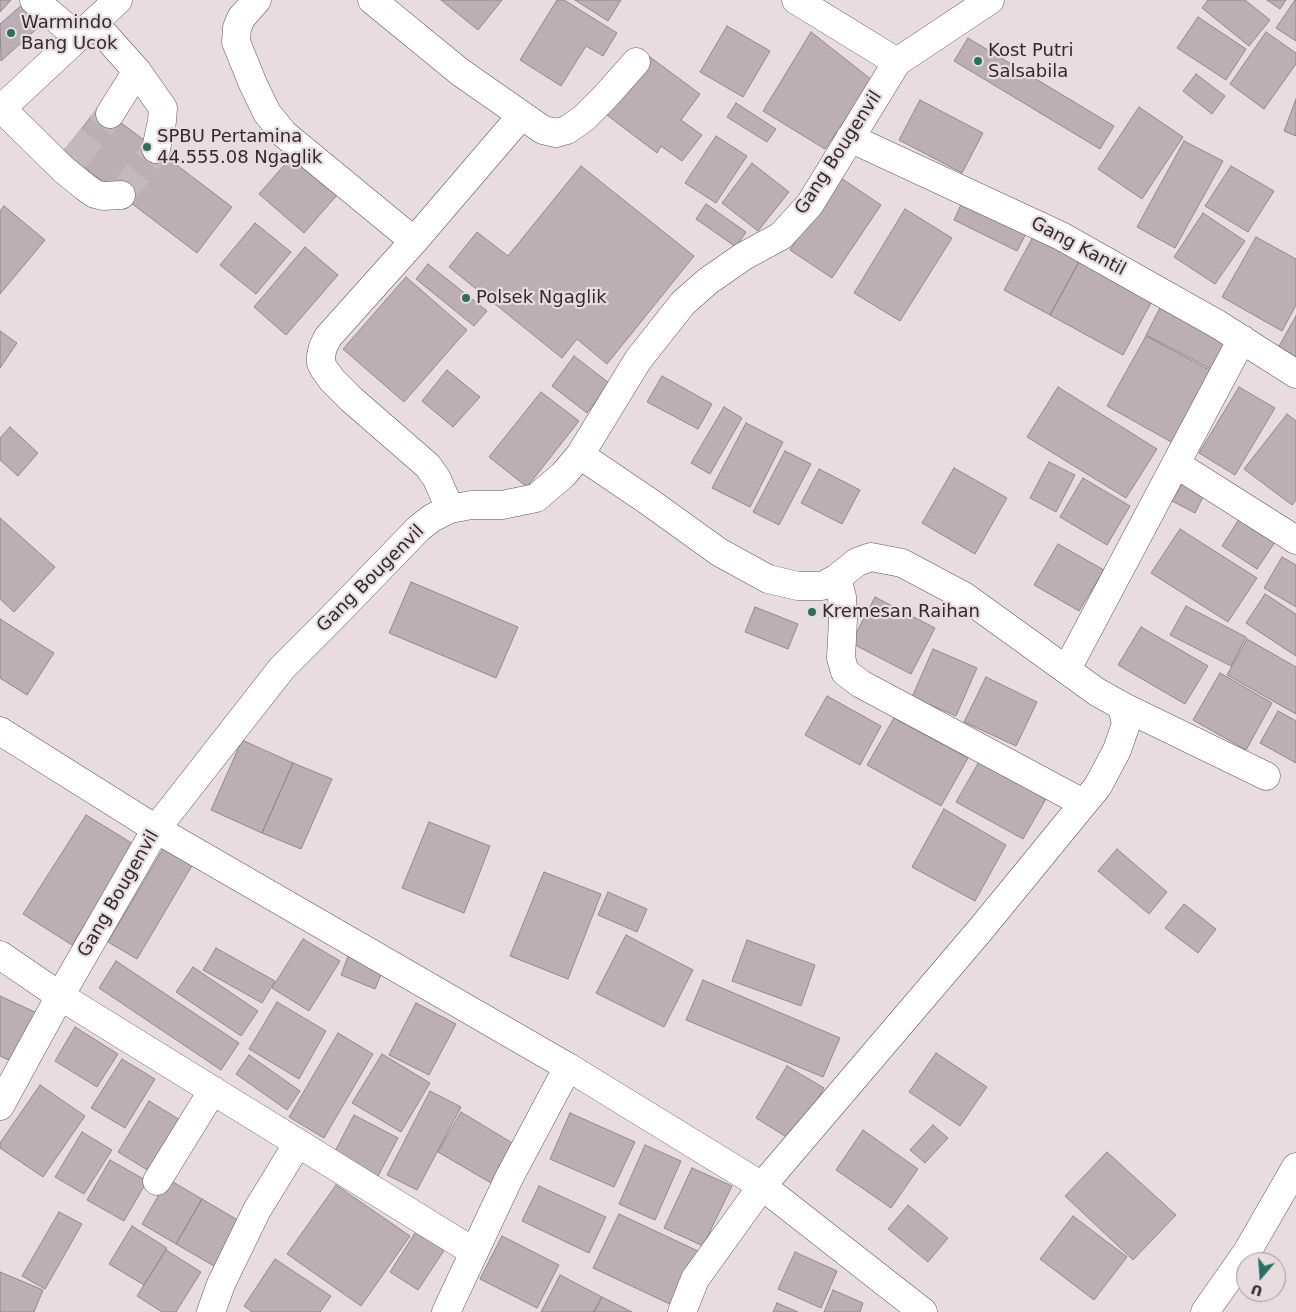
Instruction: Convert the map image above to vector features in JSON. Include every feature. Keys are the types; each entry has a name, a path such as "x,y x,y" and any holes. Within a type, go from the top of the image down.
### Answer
{"street":[{"path":"34,0 86,30 137,71 163,108 156,149"},
{"path":"118,0 1,109 69,164 95,194 121,195"},
{"path":"257,0 241,18 237,28 236,42 267,113 284,134 414,241"},
{"path":"372,0 460,72 521,116 544,130 556,133 567,130 584,118 636,62"},
{"path":"796,0 896,62 990,0"},
{"name":"Gang Bougenvil","path":"0,1106 60,996 156,829 282,668 342,609 419,528 450,509 502,505 536,498 563,475 580,454 638,360 683,303 708,281 744,256 781,236 810,204 896,62"},
{"path":"110,114 137,71"},
{"path":"450,509 437,479 428,466 350,399 332,380 321,363 322,347 328,337 414,241 521,116"},
{"name":"Gang Kantil","path":"850,138 1061,236 1242,339 1296,374"},
{"path":"1066,669 1242,339"},
{"path":"580,454 719,552 768,579 798,586 822,586 837,578 857,562 871,557 902,563 964,596 1097,692 1266,776"},
{"path":"1176,464 1296,540"},
{"path":"837,578 842,597 841,658 845,672 860,684 1083,803"},
{"path":"682,1312 695,1279 762,1186 981,929 1098,786 1117,750 1126,724 1122,706"},
{"path":"0,731 156,829 568,1067 762,1186 922,1312"},
{"path":"0,955 60,996 474,1252"},
{"path":"446,1312 509,1178 568,1067"},
{"path":"157,1181 213,1090"},
{"path":"211,1312 221,1284 256,1210 298,1143"},
{"path":"1205,1312 1248,1252 1296,1167"}],"building":[{"path":"0,0 11,0 0,12"},
{"path":"441,0 502,0 478,30"},
{"path":"557,0 564,0 617,33 603,56 586,46 561,86 520,60"},
{"path":"575,0 621,0 608,21"},
{"path":"1208,0 1245,0 1270,20 1249,46 1202,8"},
{"path":"1267,0 1286,0 1280,9"},
{"path":"1296,1 1296,41 1276,28"},
{"path":"23,4 42,24 1,61 0,24"},
{"path":"1198,17 1246,49 1226,80 1177,48"},
{"path":"727,26 770,51 743,97 700,72"},
{"path":"811,32 872,80 825,149 763,111"},
{"path":"1266,32 1296,53 1296,64 1264,109 1230,84"},
{"path":"968,38 1114,126 1100,149 954,61"},
{"path":"650,57 700,94 681,120 702,135 682,161 661,146 657,153 607,115"},
{"path":"1196,74 1225,96 1212,114 1183,91"},
{"path":"1296,99 1296,136 1284,131"},
{"path":"920,100 983,133 962,173 899,140"},
{"path":"736,103 776,129 767,142 727,117"},
{"path":"99,106 232,207 197,253 64,152"},
{"path":"1139,107 1183,137 1142,199 1098,169"},
{"path":"716,136 747,156 716,203 685,183"},
{"path":"1184,141 1223,161 1175,248 1137,227"},
{"path":"293,155 337,195 304,233 259,194"},
{"path":"752,163 789,192 758,231 722,203"},
{"path":"581,166 694,256 607,364 577,339 562,358 449,267 477,232 508,256"},
{"path":"1231,166 1274,191 1248,232 1205,206"},
{"path":"838,176 881,205 832,278 790,250"},
{"path":"963,200 1027,232 1017,251 954,220"},
{"path":"706,204 746,232 736,247 696,219"},
{"path":"4,206 45,240 0,294 0,211"},
{"path":"905,209 952,238 900,321 854,293"},
{"path":"1203,213 1245,241 1215,284 1174,257"},
{"path":"255,223 291,252 256,294 220,265"},
{"path":"1034,235 1080,260 1050,315 1004,290"},
{"path":"1256,237 1296,259 1296,305 1282,331 1222,297"},
{"path":"305,247 338,275 286,335 254,307"},
{"path":"1080,260 1153,299 1123,355 1050,315"},
{"path":"428,264 487,311 474,326 416,279"},
{"path":"406,277 467,330 404,402 343,349"},
{"path":"1162,304 1228,337 1211,369 1146,335"},
{"path":"1296,316 1296,359 1278,348"},
{"path":"0,331 17,343 0,368"},
{"path":"1146,336 1213,372 1173,443 1107,406"},
{"path":"574,356 609,383 587,413 552,386"},
{"path":"447,370 480,397 453,427 422,401"},
{"path":"662,376 712,404 698,429 647,402"},
{"path":"1058,387 1157,449 1126,498 1027,437"},
{"path":"1239,387 1275,408 1235,475 1199,453"},
{"path":"541,392 579,421 527,487 489,457"},
{"path":"724,407 742,418 710,474 691,463"},
{"path":"1287,414 1296,421 1296,500 1292,505 1244,469"},
{"path":"746,423 783,442 750,507 712,488"},
{"path":"10,427 38,453 18,476 0,460 0,438"},
{"path":"785,451 811,464 779,525 753,512"},
{"path":"1049,462 1075,475 1056,512 1030,498"},
{"path":"954,468 1007,498 975,554 922,523"},
{"path":"819,469 860,490 842,524 801,503"},
{"path":"1083,478 1130,506 1107,545 1060,517"},
{"path":"1183,482 1204,495 1195,513 1172,501"},
{"path":"1241,516 1277,539 1257,569 1222,546"},
{"path":"0,518 55,567 14,612 0,599"},
{"path":"1180,529 1257,578 1228,622 1151,573"},
{"path":"1058,544 1104,570 1079,611 1034,585"},
{"path":"1282,557 1296,565 1296,607 1264,588"},
{"path":"411,582 518,627 496,678 389,633"},
{"path":"1265,594 1296,614 1296,656 1246,623"},
{"path":"875,597 935,628 911,674 851,643"},
{"path":"1186,606 1246,637 1231,666 1170,635"},
{"path":"755,607 798,624 788,649 745,632"},
{"path":"0,619 54,653 27,695 0,678"},
{"path":"1141,627 1208,666 1185,704 1118,665"},
{"path":"1247,639 1296,667 1296,714 1227,675"},
{"path":"933,649 977,668 956,716 912,697"},
{"path":"1220,673 1272,703 1246,750 1193,720"},
{"path":"986,677 1037,702 1016,746 964,722"},
{"path":"827,696 881,726 860,765 805,735"},
{"path":"1278,711 1296,721 1296,763 1260,743"},
{"path":"894,718 968,758 941,806 867,765"},
{"path":"242,740 293,763 262,833 211,810"},
{"path":"980,760 1047,797 1023,839 956,802"},
{"path":"293,763 332,779 301,849 262,833"},
{"path":"944,809 1006,845 975,901 912,867"},
{"path":"86,815 135,845 72,945 23,914"},
{"path":"429,822 490,846 464,913 402,888"},
{"path":"164,847 193,864 137,959 108,942"},
{"path":"1117,849 1167,892 1149,914 1098,871"},
{"path":"544,872 601,894 568,979 510,956"},
{"path":"608,892 647,909 637,932 598,915"},
{"path":"1184,904 1216,929 1198,953 1165,928"},
{"path":"626,935 693,970 664,1027 596,993"},
{"path":"303,939 340,961 309,1011 272,988"},
{"path":"747,940 815,965 801,1006 732,981"},
{"path":"216,948 275,981 262,1003 203,970"},
{"path":"350,951 385,965 375,989 341,975"},
{"path":"116,961 239,1043 221,1070 99,988"},
{"path":"193,967 258,1011 241,1036 176,992"},
{"path":"703,980 840,1038 823,1077 686,1020"},
{"path":"0,996 37,1013 13,1062 0,1056"},
{"path":"277,1002 326,1031 299,1079 249,1049"},
{"path":"416,1003 456,1024 429,1075 389,1055"},
{"path":"75,1027 118,1054 97,1087 55,1061"},
{"path":"338,1033 373,1054 324,1138 289,1117"},
{"path":"936,1053 987,1087 960,1126 909,1092"},
{"path":"382,1054 430,1083 401,1132 352,1103"},
{"path":"249,1055 300,1091 287,1110 236,1074"},
{"path":"122,1059 155,1079 125,1128 91,1108"},
{"path":"787,1066 824,1088 793,1141 756,1118"},
{"path":"40,1085 85,1116 43,1177 0,1148 0,1143"},
{"path":"430,1091 461,1107 417,1190 387,1175"},
{"path":"149,1101 185,1123 154,1174 118,1152"},
{"path":"461,1112 514,1144 491,1183 438,1152"},
{"path":"570,1113 635,1142 614,1187 550,1159"},
{"path":"354,1115 398,1138 378,1176 334,1153"},
{"path":"933,1125 948,1138 925,1163 910,1150"},
{"path":"863,1130 918,1169 891,1208 836,1170"},
{"path":"82,1132 112,1150 84,1194 55,1177"},
{"path":"645,1145 681,1161 655,1220 619,1204"},
{"path":"1107,1152 1176,1215 1133,1260 1065,1196"},
{"path":"110,1160 147,1181 124,1221 87,1200"},
{"path":"692,1168 732,1186 703,1246 664,1228"},
{"path":"168,1179 202,1199 176,1244 142,1224"},
{"path":"336,1185 410,1236 361,1306 287,1254"},
{"path":"539,1186 606,1217 589,1253 522,1221"},
{"path":"202,1199 241,1222 214,1266 176,1244"},
{"path":"908,1205 948,1238 928,1262 888,1229"},
{"path":"59,1212 82,1224 45,1289 22,1276"},
{"path":"619,1214 700,1252 674,1306 593,1268"},
{"path":"1073,1216 1127,1257 1094,1300 1040,1259"},
{"path":"132,1226 167,1248 144,1285 109,1264"},
{"path":"419,1227 447,1246 418,1290 390,1272"},
{"path":"502,1236 559,1265 537,1308 480,1279"},
{"path":"166,1250 201,1272 176,1312 162,1312 137,1296"},
{"path":"795,1252 837,1271 821,1308 778,1289"},
{"path":"275,1259 331,1296 320,1312 252,1312 244,1306"},
{"path":"0,1272 43,1290 34,1312 0,1312"},
{"path":"560,1275 602,1297 594,1312 541,1312"},
{"path":"833,1290 863,1303 860,1312 824,1312"},
{"path":"602,1297 632,1312 594,1312"},
{"path":"777,1303 798,1312 773,1312"}],"tunnel":[{"path":"74,159 110,114"},
{"path":"121,195 156,149"}],"place":[{"name":"Warmindo Bang Ucok","path":"11,33"},
{"name":"Kost Putri Salsabila","path":"978,61"},
{"name":"SPBU Pertamina 44.555.08 Ngaglik","path":"147,147"},
{"name":"Polsek Ngaglik","path":"466,298"},
{"name":"Kremesan Raihan","path":"812,612"}]}
